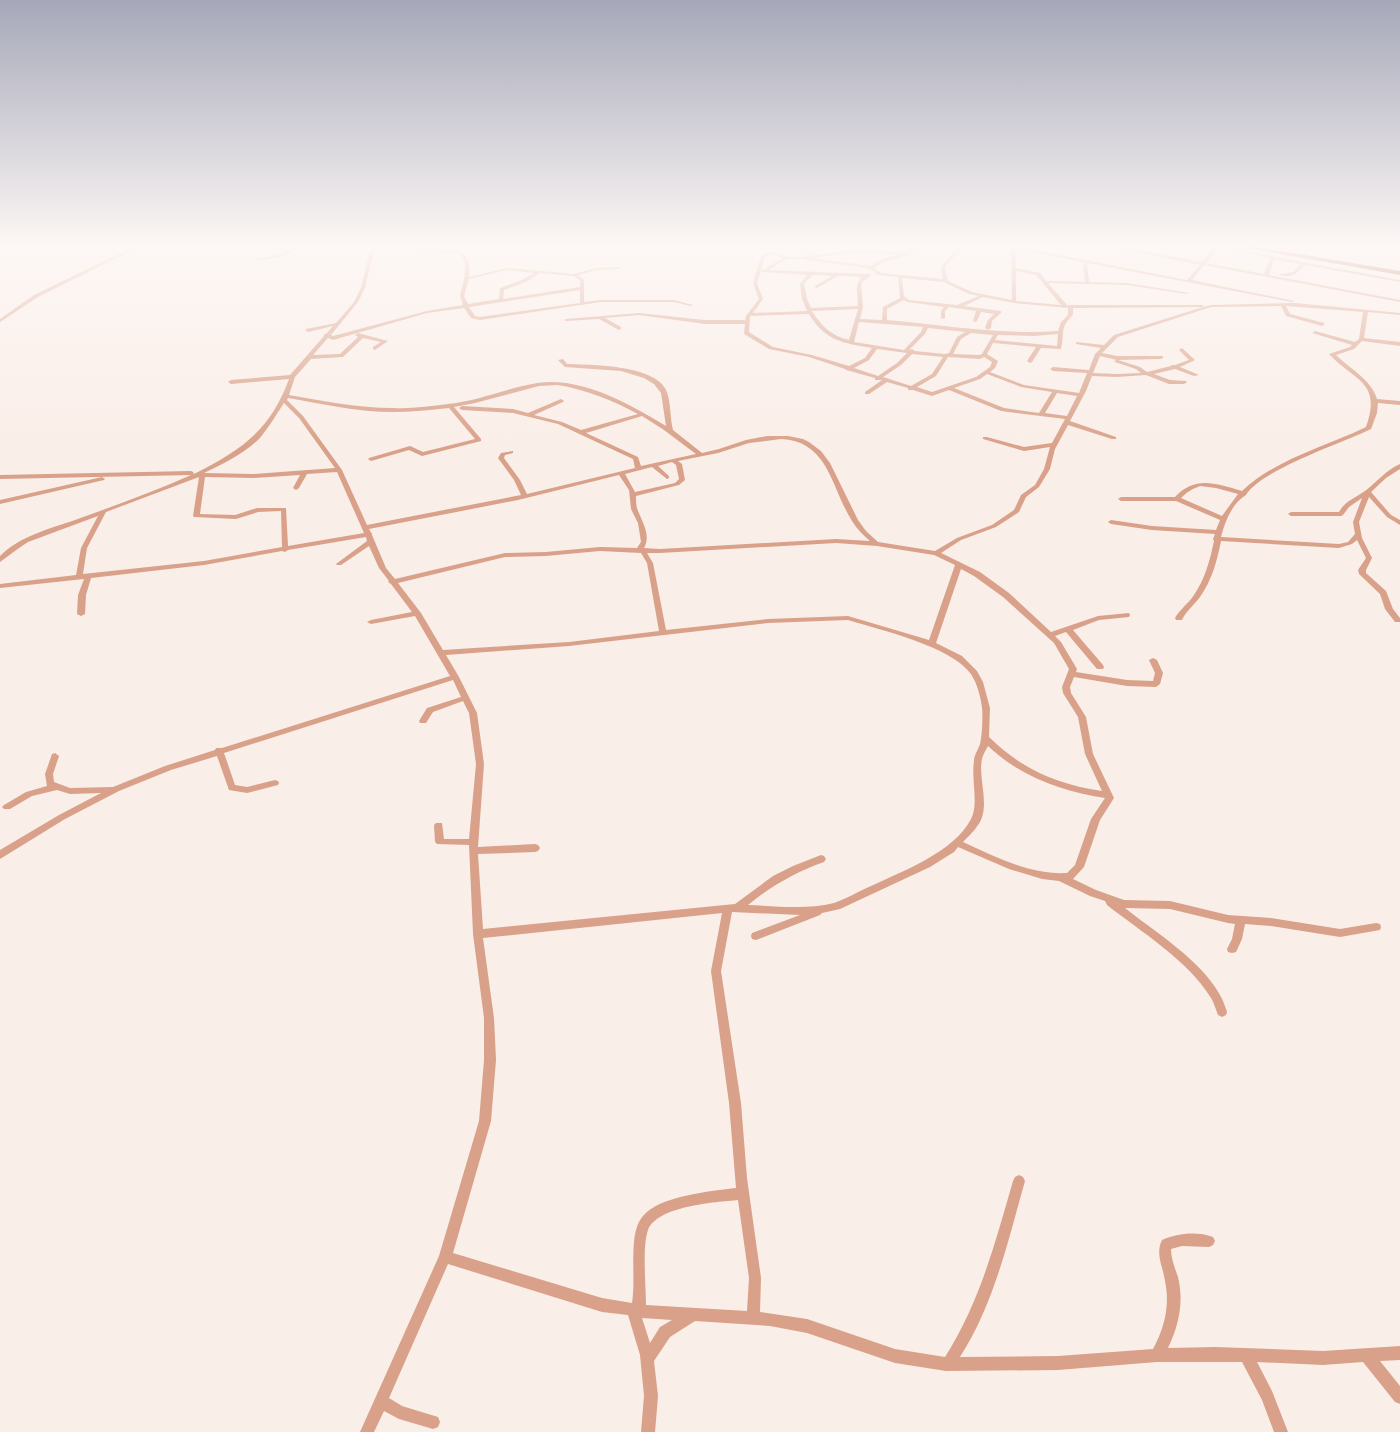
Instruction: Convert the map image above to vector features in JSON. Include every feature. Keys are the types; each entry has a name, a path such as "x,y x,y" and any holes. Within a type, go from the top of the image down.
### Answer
{"street":[{"path":"0,560 22,544 198,474 220,463 253,441 265,429 285,398 292,377 346,313"},
{"path":"326,335 333,338 422,313"},
{"path":"470,313 473,317 480,319 519,313"},
{"path":"570,313 590,313"},
{"path":"609,313 623,315"},
{"path":"782,313 749,315 746,322 746,333 771,348 796,352 910,389 932,394 951,389 986,372 995,364 995,361 984,355 974,357 851,342 830,334 812,313"},
{"path":"851,342 859,313"},
{"path":"884,321 885,313"},
{"path":"943,313 943,318"},
{"path":"975,321 978,313"},
{"path":"988,328 990,320 997,313"},
{"path":"991,341 1059,348 1059,332 1064,320 1071,315 1070,313"},
{"path":"936,553 959,539 994,526 1013,515 1021,504 1023,496 1037,486 1047,469 1053,445 1091,373 1098,354 1111,339 1135,328 1187,313"},
{"path":"1287,313 1322,324"},
{"path":"1179,618 1182,611 1199,593 1210,572 1217,535 1223,519 1244,494 1273,471 1368,428 1376,401 1375,394 1362,379 1333,356 1352,348 1359,341 1365,313"},
{"path":"566,320 639,314 705,322 746,322"},
{"path":"601,318 619,328"},
{"path":"857,320 996,333 1059,332"},
{"path":"308,330 330,327 338,321"},
{"path":"877,379 899,364 927,325"},
{"path":"910,389 934,375 959,338 971,331"},
{"path":"346,333 385,341 375,348"},
{"path":"984,355 996,333"},
{"path":"1315,333 1359,341 1400,344"},
{"path":"308,357 341,356 362,336"},
{"path":"1078,343 1104,347"},
{"path":"848,369 867,359 877,346"},
{"path":"1030,361 1039,347"},
{"path":"1053,369 1116,376 1148,374 1192,360 1182,350"},
{"path":"1098,354 1114,358 1169,382 1184,382"},
{"path":"1114,358 1161,357"},
{"path":"561,360 565,365 620,369 652,381 665,394 670,432"},
{"path":"1173,366 1196,375"},
{"path":"652,371 652,381"},
{"path":"986,372 1023,386 1080,395"},
{"path":"231,382 292,377"},
{"path":"867,393 885,381"},
{"path":"285,398 387,410 487,400 537,385 555,384 603,396 670,432 699,453"},
{"path":"951,389 1003,410 1042,413 1114,438"},
{"path":"1042,413 1054,391"},
{"path":"285,398 339,470 392,582 417,613 455,676 473,713 480,764 473,847 478,934 489,1018 490,1060 485,1121 445,1257 367,1432"},
{"path":"528,415 561,401"},
{"path":"1376,401 1400,403"},
{"path":"442,406 513,411 551,421 581,432 636,458 638,469"},
{"path":"371,459 410,448 421,454 479,440 450,407"},
{"path":"581,432 640,415"},
{"path":"551,421 554,429"},
{"path":"0,586 83,578 285,550 369,534 699,453 713,453 737,444 766,438 792,437 807,443 822,455 843,494 856,526 877,544"},
{"path":"985,438 1024,450 1053,445"},
{"path":"511,452 501,458 525,496"},
{"path":"633,495 677,484 682,480 679,464 672,460"},
{"path":"653,465 667,477"},
{"path":"1291,514 1341,514 1348,503 1368,492 1384,474 1400,466"},
{"path":"0,477 198,474 254,476 339,470"},
{"path":"296,488 304,473"},
{"path":"621,473 633,495 634,509 641,524 644,539 641,551"},
{"path":"198,474 196,516 236,517 257,510 284,509 285,550"},
{"path":"0,502 114,476"},
{"path":"1177,499 1188,487 1200,483 1244,494"},
{"path":"1368,492 1389,516 1400,523"},
{"path":"1368,492 1356,522 1358,535 1369,558 1362,570 1363,574 1383,593 1389,609 1398,620"},
{"path":"1121,499 1177,499 1223,519"},
{"path":"81,614 84,548 104,510"},
{"path":"1111,522 1217,535 1339,546 1350,543 1358,535"},
{"path":"339,564 369,534"},
{"path":"392,582 490,556 600,549 641,551 836,541 877,544 936,553 958,564 1006,595 1050,635 1073,669 1066,687 1067,693 1082,717 1089,754 1110,796 1109,803 1096,819 1079,867 1069,877 1061,878"},
{"path":"641,551 650,563 663,633"},
{"path":"932,644 958,564"},
{"path":"371,622 417,613"},
{"path":"1050,635 1098,618 1126,615"},
{"path":"442,653 768,621 848,618 932,644 958,658 973,671 979,682 986,708 985,738 978,759 977,818 957,843 943,854 908,874 837,906 820,910 756,936"},
{"path":"1068,629 1100,667"},
{"path":"1072,674 1127,683 1156,684 1159,673 1153,660"},
{"path":"0,855 62,817 116,789 219,750 455,676"},
{"path":"423,721 430,710 465,698"},
{"path":"985,738 1003,758 1031,775 1070,788 1110,796"},
{"path":"219,750 232,788 247,790 275,783"},
{"path":"55,756 48,781 55,787 70,791 116,789"},
{"path":"7,807 29,794 55,787"},
{"path":"438,825 439,838 443,844 535,848"},
{"path":"957,843 1022,869 1061,878 1124,904 1188,908 1241,921 1270,922 1340,933 1376,927"},
{"path":"753,1318 755,1278 743,1193 735,1103 716,971 733,908 767,883 801,865 821,859"},
{"path":"1105,898 1147,928 1205,982 1216,996 1222,1012"},
{"path":"478,934 733,908 820,910"},
{"path":"1232,950 1241,921"},
{"path":"948,1364 964,1342 992,1275 1019,1181"},
{"path":"648,1432 651,1396 648,1359 636,1310 641,1232 647,1218 666,1208 693,1200 743,1193"},
{"path":"1157,1355 1171,1330 1174,1315 1173,1284 1164,1251 1166,1244 1182,1240 1209,1241"},
{"path":"445,1257 552,1292 636,1310 753,1318 807,1326 895,1356 948,1364 1058,1363 1157,1355 1215,1354 1323,1358 1400,1353"},
{"path":"648,1359 665,1332 693,1315"},
{"path":"1366,1355 1400,1397"},
{"path":"1246,1356 1267,1396 1281,1432"},
{"path":"381,1401 399,1412 433,1422"}]}
